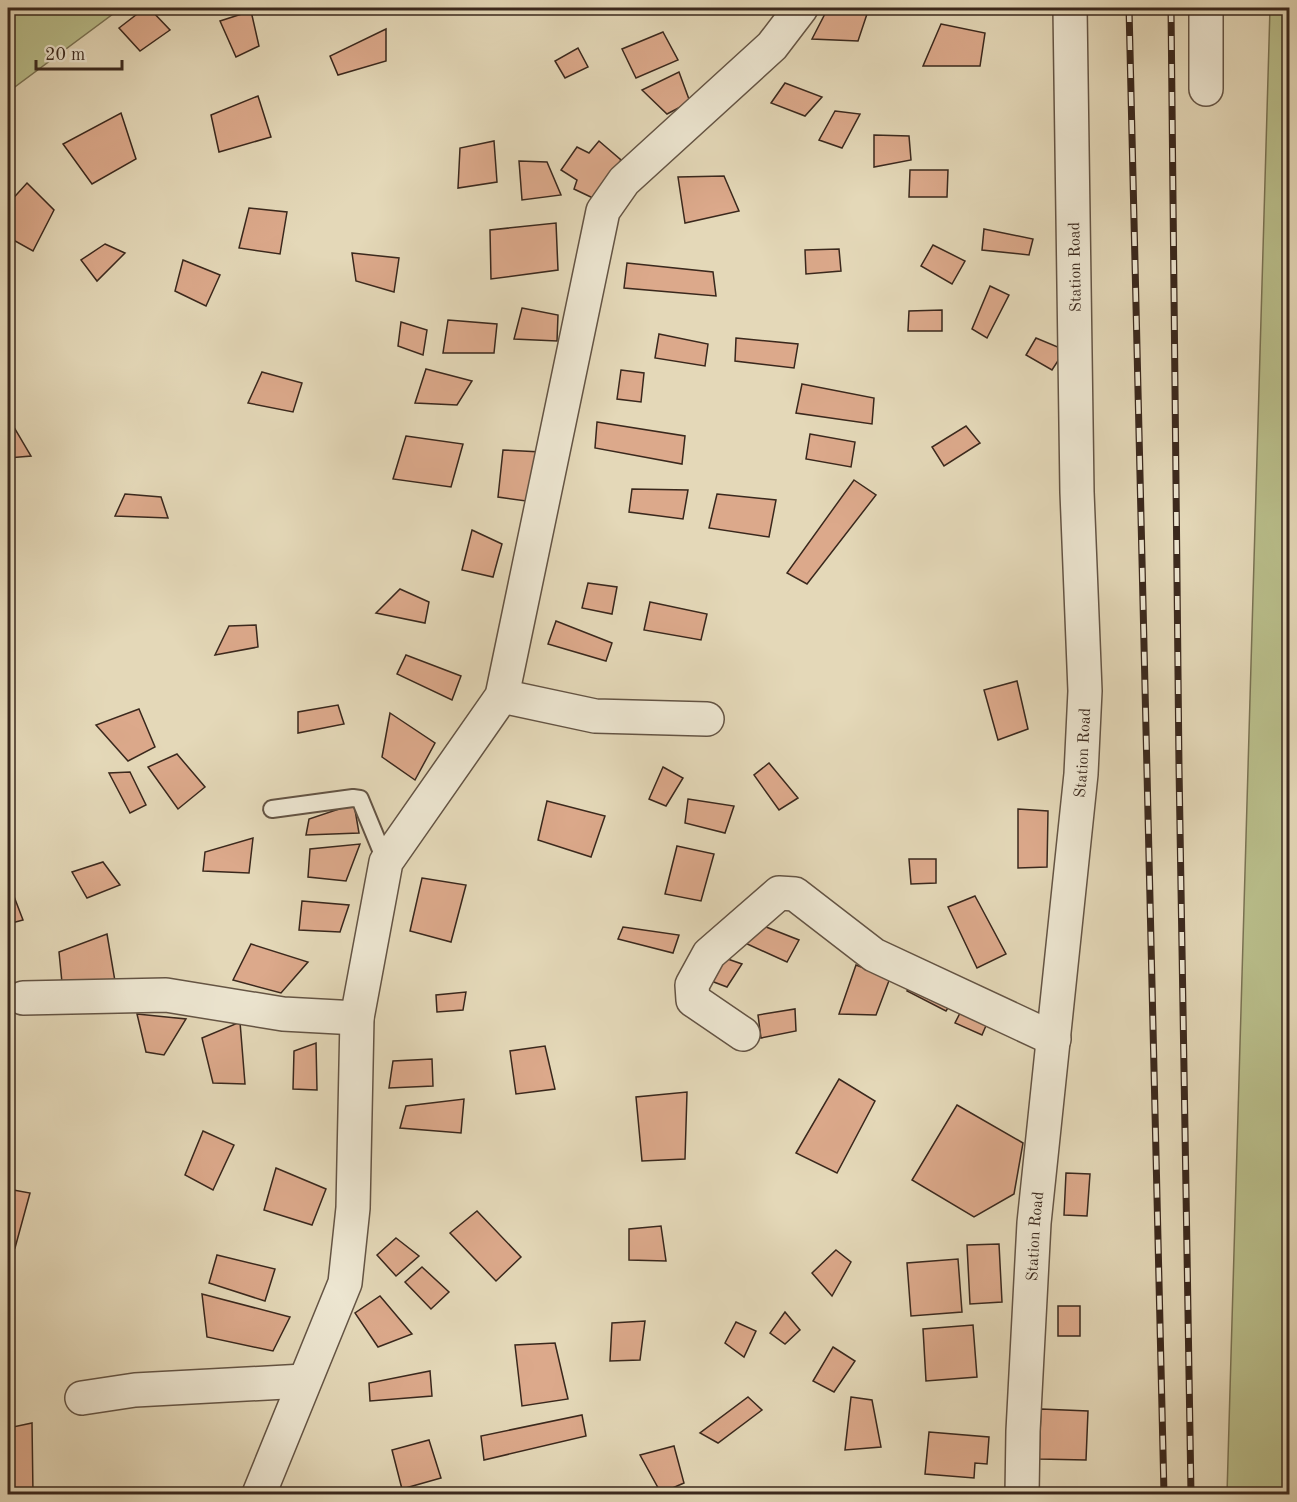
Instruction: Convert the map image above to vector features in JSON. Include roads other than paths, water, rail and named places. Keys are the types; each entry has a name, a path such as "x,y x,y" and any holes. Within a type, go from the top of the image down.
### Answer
{"street":[{"path":"259,1494 345,1282 353,1208 357,1018 386,862 502,696 603,211 624,181 772,46 801,8"},
{"name":"Station Road","path":"1022,1494 1034,1223 1081,774 1085,691 1077,492 1070,8"},
{"path":"1206,8 1206,89"},
{"path":"502,696 595,716 706,719"},
{"path":"743,1034 693,1000 692,985 709,954 779,893 795,894 874,955 1054,1039"},
{"path":"23,998 166,995 283,1014 357,1018"},
{"path":"82,1398 135,1390 304,1381"}],"lane":[{"path":"272,809 360,799 386,862"}],"railway":[{"path":"1129,8 1164,1494"},
{"path":"1171,8 1179,767 1191,1494"}]}
